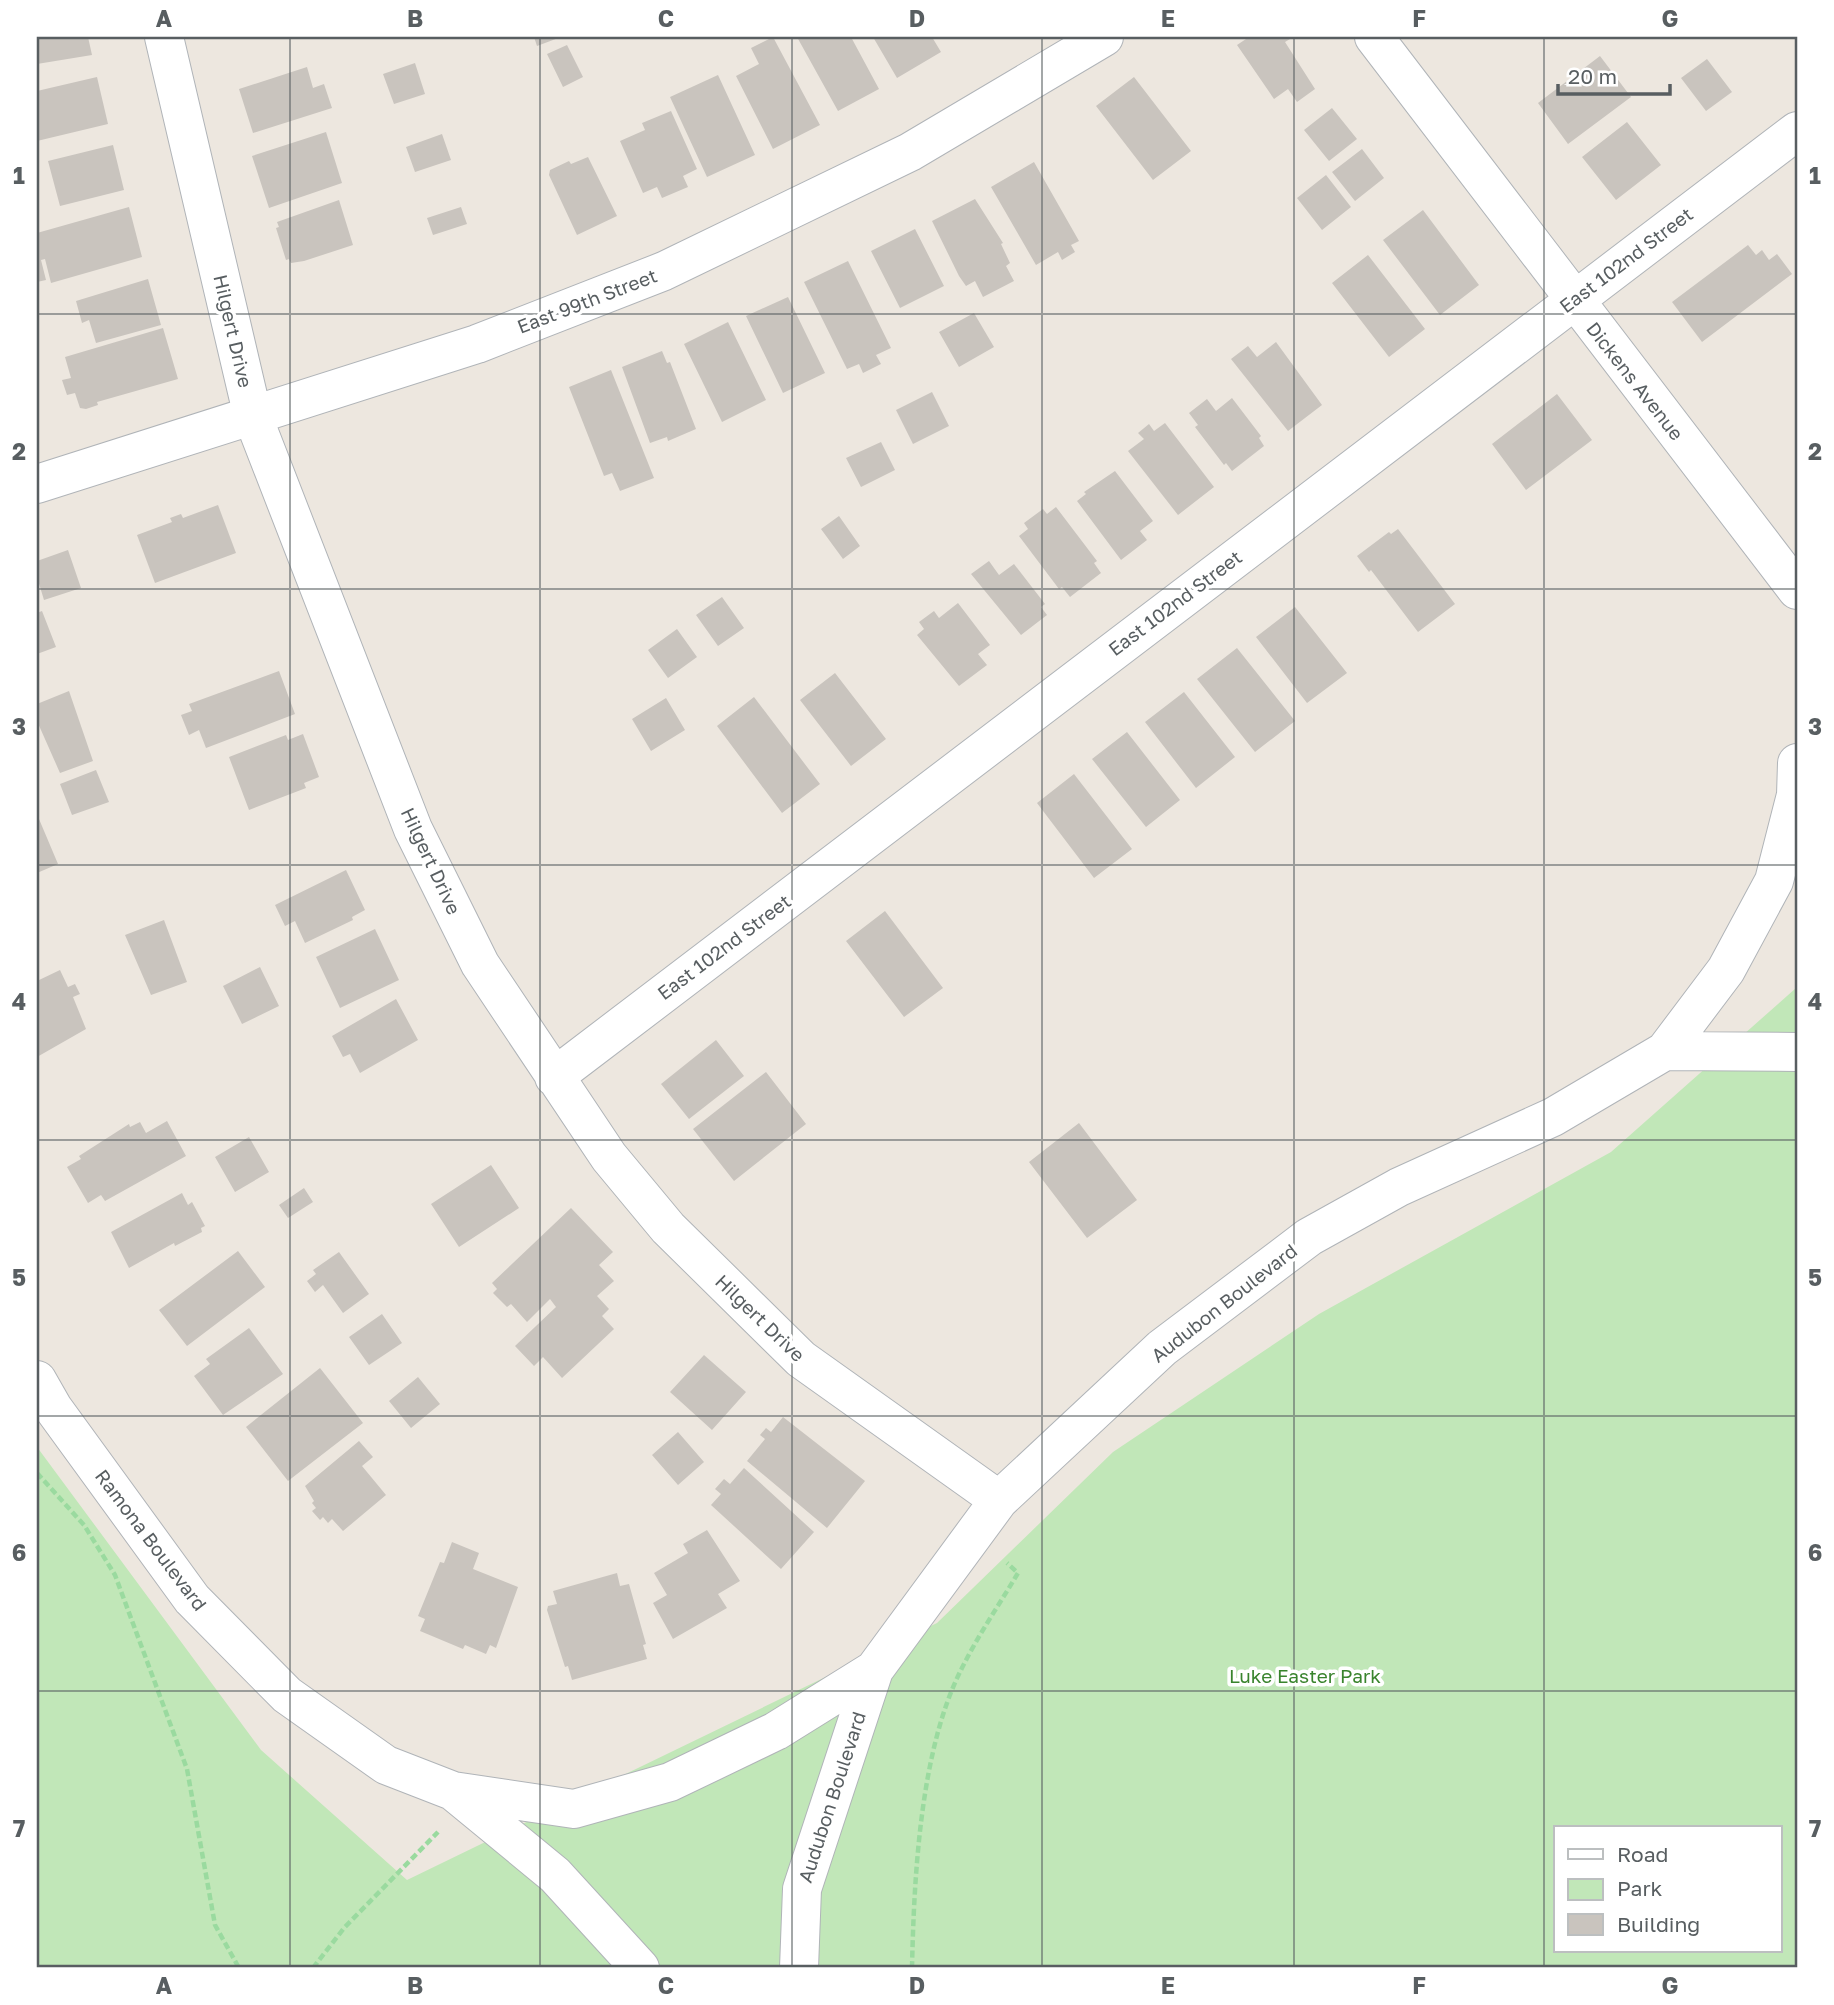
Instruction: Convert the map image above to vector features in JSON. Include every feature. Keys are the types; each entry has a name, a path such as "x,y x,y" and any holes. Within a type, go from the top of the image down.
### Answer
{"street":[{"name":"Hilgert Drive","path":"164,37 253,417 413,829 480,964 609,1157 668,1228 801,1359 999,1500"},
{"name":"East 99th Street","path":"37,485 477,344 664,271 910,152 1104,37"},
{"name":"Dickens Avenue","path":"1374,37 1797,590"},
{"name":"East 102nd Street","path":"554,1077 1797,131"},
{"name":"Audubon Boulevard","path":"799,1968 802,1889 874,1670 999,1500 1162,1349 1309,1237 1399,1187 1553,1117 1665,1051 1726,970 1774,881 1796,795 1797,763"},
{"path":"1665,1051 1797,1052"},
{"name":"Ramona Boulevard","path":"37,1380 53,1408 192,1599 287,1695 386,1765 453,1791 555,1875 640,1968"},
{"name":"Audubon Boulevard","path":"453,1791 574,1809 670,1782 776,1731 874,1670"}],"path":[{"path":"37,1473 84,1525 115,1575 187,1769 215,1925 239,1968"},
{"path":"912,1968 922,1817 934,1746 960,1671 1018,1573 1007,1563"},
{"path":"313,1968 344,1928 438,1832"}],"green space":[{"name":"Luke Easter Park","path":"1797,983 1797,1968 37,1968 37,1447 261,1750 407,1880 937,1623 1113,1452 1319,1314 1611,1152 1796,988"}],"building":[{"path":"37,37 88,37 92,55 37,64"},
{"path":"534,37 561,37 537,46"},
{"path":"773,37 820,125 773,149 736,76 759,64 751,48"},
{"path":"797,37 851,37 879,89 838,111"},
{"path":"873,37 932,37 941,52 897,78"},
{"path":"1249,37 1288,37 1290,39 1285,42 1315,89 1297,102 1288,89 1274,99 1237,45"},
{"path":"567,45 583,77 563,87 547,54"},
{"path":"1600,56 1631,97 1568,144 1538,103"},
{"path":"1707,59 1732,92 1706,111 1681,78"},
{"path":"415,63 425,94 394,104 383,74"},
{"path":"307,67 313,88 324,84 332,108 253,133 239,89"},
{"path":"718,75 755,155 707,177 670,97"},
{"path":"97,77 108,124 37,141 37,91"},
{"path":"1134,77 1191,151 1153,180 1096,106"},
{"path":"1332,108 1357,139 1329,161 1304,130"},
{"path":"671,111 697,169 683,176 688,187 662,198 657,187 643,193 620,141 645,130 642,123"},
{"path":"1627,122 1661,165 1616,200 1582,157"},
{"path":"326,132 342,183 269,208 252,156"},
{"path":"442,134 451,160 415,172 406,147"},
{"path":"113,145 124,190 60,206 48,161"},
{"path":"1362,149 1384,178 1355,201 1332,172"},
{"path":"588,157 617,216 577,235 549,175 550,170 569,161 571,164"},
{"path":"1034,162 1079,241 1071,245 1075,252 1062,260 1058,252 1036,265 991,187"},
{"path":"1326,175 1351,207 1322,230 1297,198"},
{"path":"975,199 1003,243 1001,244 1010,263 1006,266 1014,281 983,297 975,281 966,286 959,276 932,221"},
{"path":"339,200 353,245 304,261 291,263 289,259 286,260 276,228 279,227 277,222"},
{"path":"129,207 142,257 51,283 45,259 41,260 46,280 37,282 37,233"},
{"path":"461,207 467,224 433,235 427,218"},
{"path":"1423,210 1479,285 1440,315 1383,240"},
{"path":"915,229 944,286 900,308 871,251"},
{"path":"1748,245 1756,255 1762,250 1769,260 1777,254 1792,274 1702,342 1672,302"},
{"path":"1368,255 1425,329 1389,357 1332,283"},
{"path":"848,261 891,348 876,355 881,364 863,373 859,364 847,369 804,282"},
{"path":"148,279 161,325 96,343 89,320 82,323 76,301"},
{"path":"788,297 825,373 783,393 746,316"},
{"path":"974,313 994,347 959,367 939,332"},
{"path":"728,322 766,400 722,422 684,344"},
{"path":"163,328 178,379 97,402 98,405 86,409 80,408 75,393 67,395 62,380 71,378 65,357"},
{"path":"1276,342 1322,405 1288,431 1231,359 1248,346 1257,357"},
{"path":"662,351 667,363 670,362 696,429 668,441 667,437 650,443 622,367"},
{"path":"611,370 654,478 620,491 612,473 604,476 569,387"},
{"path":"932,392 949,426 913,444 896,410"},
{"path":"1557,394 1592,440 1526,490 1492,444"},
{"path":"1232,398 1261,436 1259,438 1264,446 1232,471 1226,463 1224,465 1195,427 1198,425 1189,413 1207,399 1216,411"},
{"path":"1165,423 1214,487 1178,515 1128,451 1144,439 1138,433 1149,424 1154,431"},
{"path":"881,442 895,470 861,487 846,458"},
{"path":"1115,471 1153,521 1140,531 1147,540 1121,560 1077,501 1086,494 1084,492"},
{"path":"218,505 236,553 155,583 137,535 172,522 170,518 181,514 183,518"},
{"path":"1056,507 1097,561 1094,563 1101,573 1070,597 1062,587 1059,589 1019,536 1028,529 1024,523 1043,509 1047,514"},
{"path":"839,516 860,546 843,559 821,529"},
{"path":"1398,529 1455,604 1418,632 1371,570 1369,572 1357,556 1389,532 1391,534"},
{"path":"68,550 81,588 44,600 37,577 37,561"},
{"path":"989,561 999,575 1014,564 1045,604 1041,607 1047,615 1021,635 971,574"},
{"path":"722,597 744,628 718,646 696,615"},
{"path":"958,603 990,645 978,654 987,665 959,686 917,635 924,629 919,622 934,611 939,618"},
{"path":"1295,607 1347,673 1307,703 1256,637"},
{"path":"42,611 56,647 37,654 37,613"},
{"path":"677,629 697,657 668,678 648,650"},
{"path":"1237,648 1295,721 1255,752 1197,679"},
{"path":"279,671 295,714 206,748 199,730 189,735 181,715 192,711 189,704"},
{"path":"835,673 886,739 851,766 800,700"},
{"path":"69,691 93,761 60,773 37,721 37,704"},
{"path":"1184,692 1235,757 1196,788 1145,722"},
{"path":"754,697 820,784 782,813 717,726"},
{"path":"666,698 685,730 651,751 632,719"},
{"path":"1127,732 1180,800 1146,827 1092,759"},
{"path":"303,734 319,777 304,783 306,788 249,810 229,757 286,735 288,740"},
{"path":"96,770 109,802 72,815 60,784"},
{"path":"1074,774 1132,849 1094,878 1037,803"},
{"path":"39,819 58,864 37,873 37,820"},
{"path":"346,870 365,910 352,917 353,920 305,943 295,921 285,926 275,905"},
{"path":"885,911 943,988 904,1017 846,941"},
{"path":"164,920 187,982 151,995 125,935"},
{"path":"375,929 399,980 340,1008 316,957"},
{"path":"260,967 279,1006 242,1024 223,986"},
{"path":"60,970 68,987 75,984 80,994 73,997 86,1029 37,1057 37,981"},
{"path":"396,999 418,1040 360,1073 350,1054 343,1057 332,1036"},
{"path":"716,1040 744,1076 689,1119 661,1084"},
{"path":"766,1072 806,1124 734,1181 693,1129"},
{"path":"167,1121 186,1156 105,1201 101,1195 88,1203 67,1167 81,1159 79,1156 129,1124 130,1127 140,1122 146,1133"},
{"path":"1079,1123 1137,1200 1087,1238 1029,1162"},
{"path":"249,1137 269,1172 235,1192 215,1157"},
{"path":"491,1165 519,1208 459,1247 431,1204"},
{"path":"304,1188 313,1202 288,1218 279,1205"},
{"path":"182,1193 188,1205 192,1202 205,1226 201,1228 202,1232 175,1246 174,1243 129,1268 111,1232"},
{"path":"571,1208 613,1252 599,1265 614,1281 597,1296 609,1309 602,1316 614,1329 562,1378 543,1357 534,1366 515,1346 556,1307 550,1299 527,1322 511,1304 507,1307 493,1293 497,1289 492,1283"},
{"path":"238,1251 265,1287 187,1346 159,1310"},
{"path":"339,1252 369,1294 343,1313 323,1285 315,1292 307,1281 316,1274 313,1270"},
{"path":"382,1314 402,1343 369,1365 349,1337"},
{"path":"249,1328 283,1374 223,1415 194,1376 210,1364 206,1359"},
{"path":"704,1355 746,1392 712,1430 670,1392"},
{"path":"320,1368 363,1423 288,1481 246,1427"},
{"path":"418,1377 440,1404 411,1428 389,1401"},
{"path":"783,1417 865,1481 827,1528 747,1461 765,1439 760,1435 766,1428 771,1432"},
{"path":"678,1432 704,1462 678,1485 652,1455"},
{"path":"359,1441 373,1457 362,1466 386,1495 343,1531 332,1519 328,1523 323,1517 320,1520 312,1511 316,1508 305,1486"},
{"path":"744,1468 814,1532 781,1569 711,1505 721,1494 715,1489 724,1479 730,1484"},
{"path":"707,1530 740,1581 718,1594 727,1608 673,1639 653,1603 667,1595 654,1573 688,1553 683,1544"},
{"path":"452,1542 479,1553 473,1569 518,1587 496,1648 490,1645 486,1654 465,1645 463,1649 420,1631 425,1619 418,1616 440,1562 444,1563"},
{"path":"617,1573 620,1586 629,1584 646,1644 643,1645 647,1659 572,1680 568,1666 565,1667 547,1610 548,1606 557,1604 553,1591"}]}
